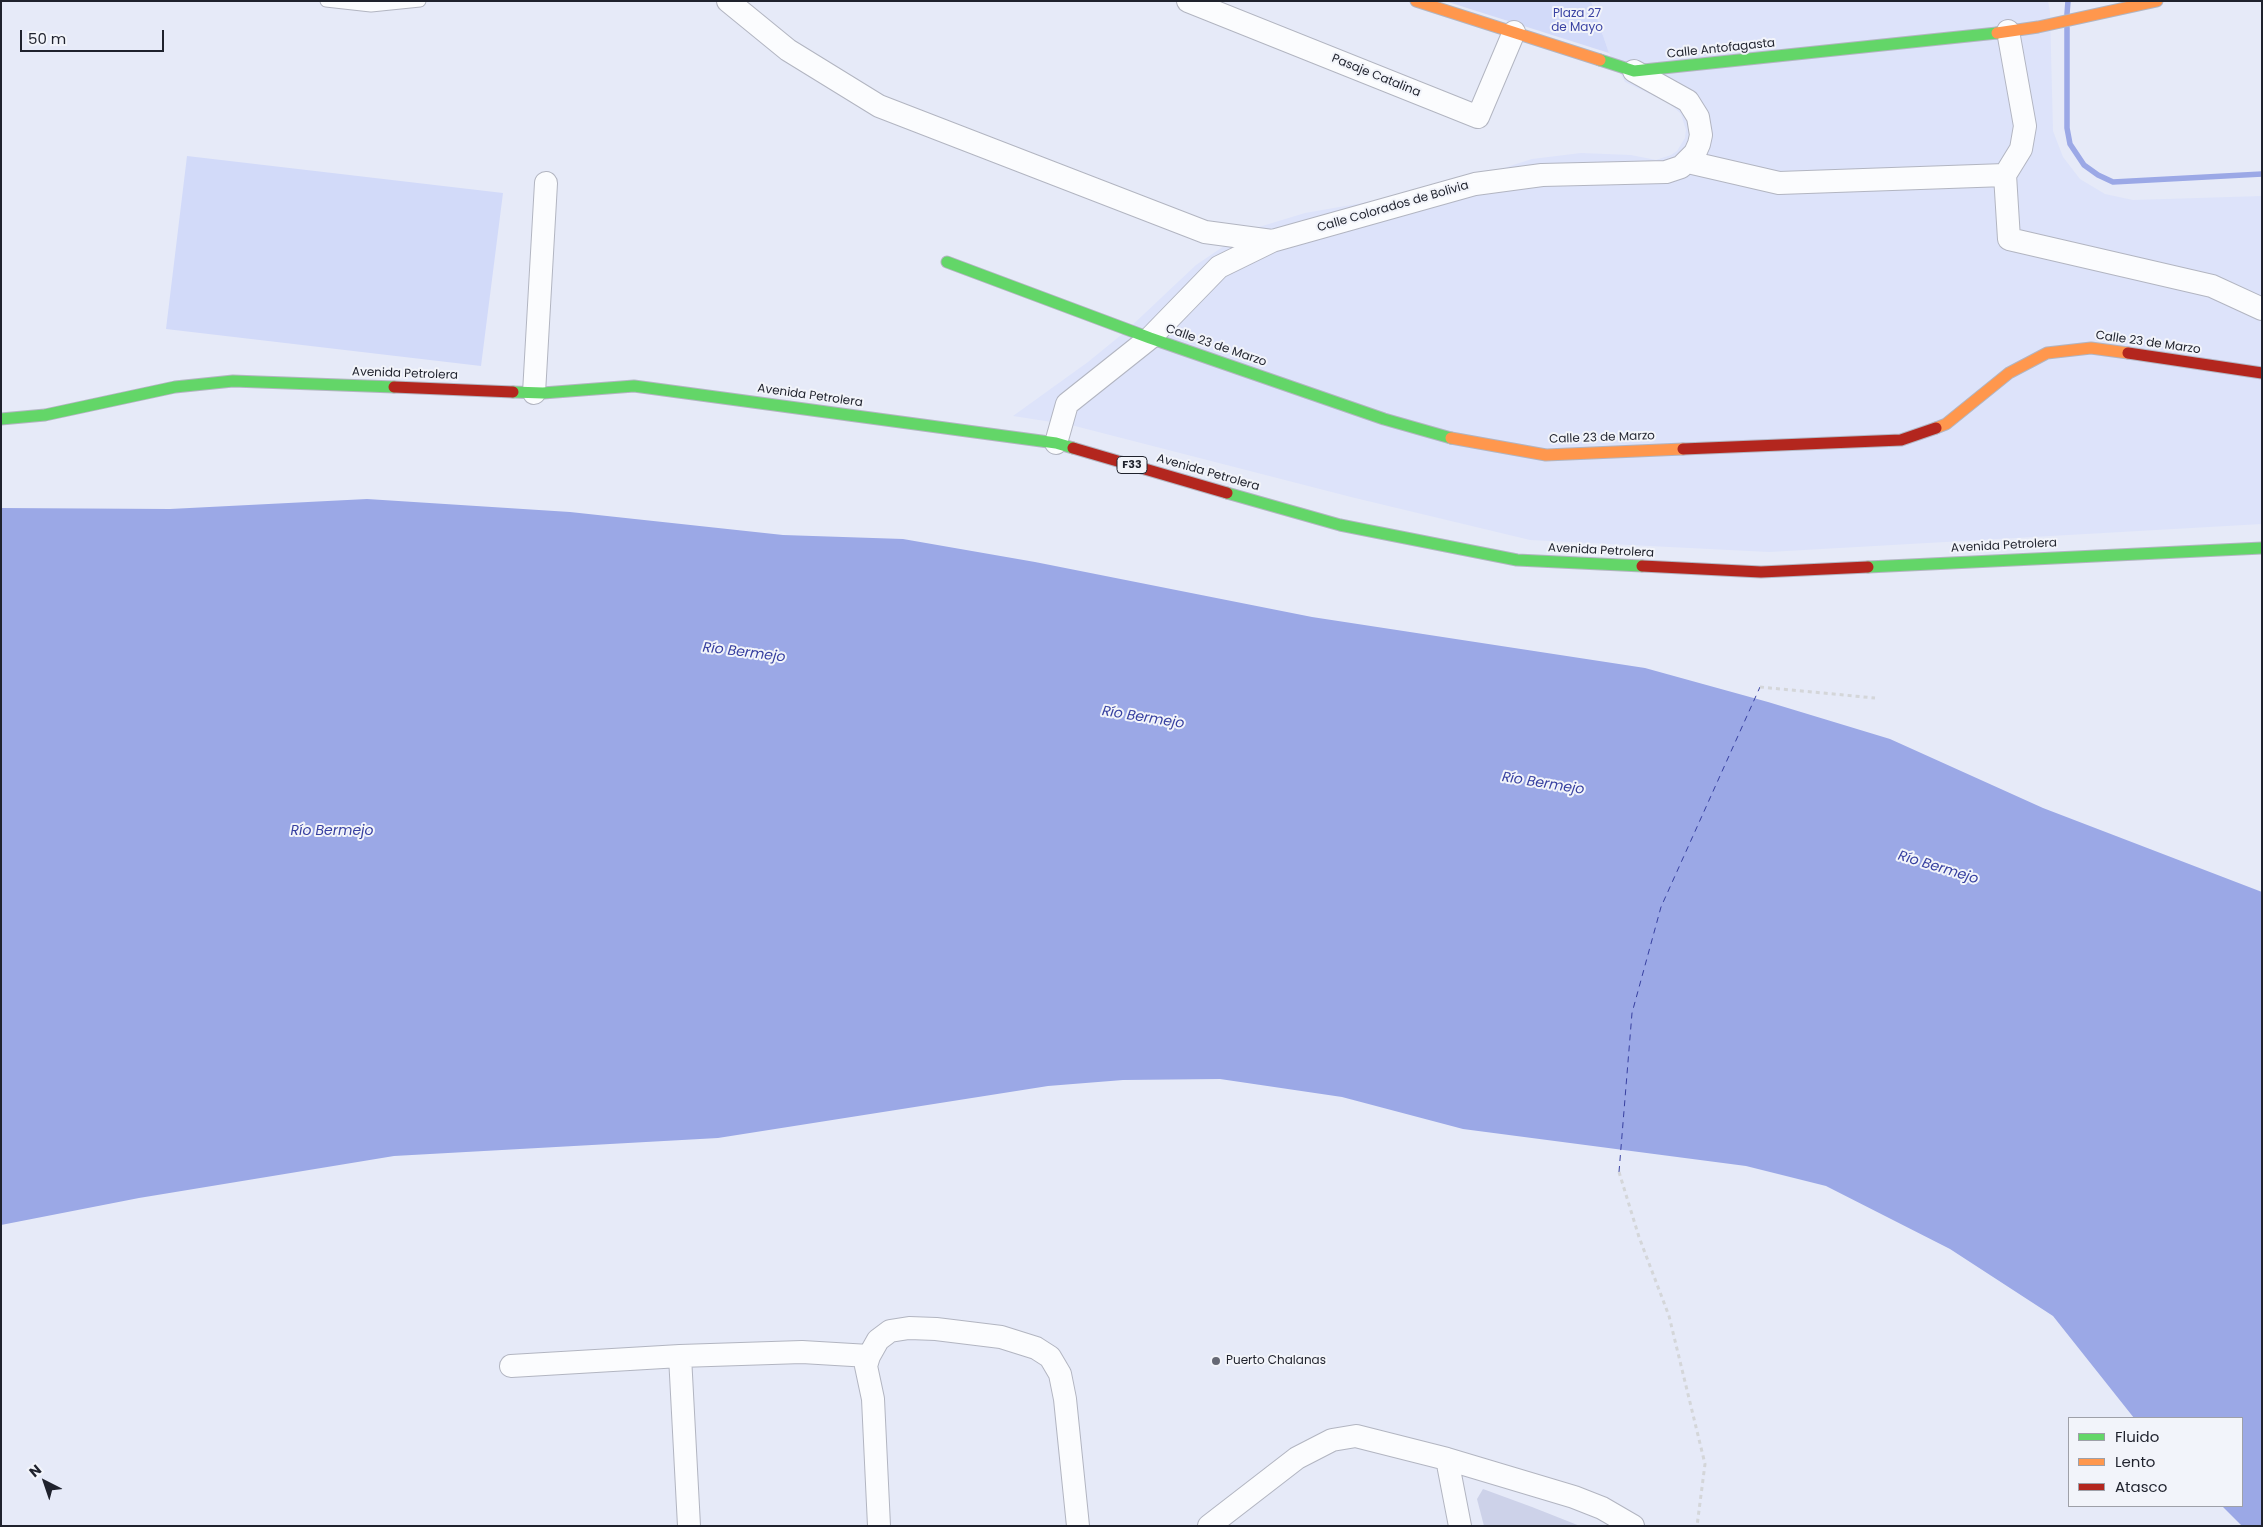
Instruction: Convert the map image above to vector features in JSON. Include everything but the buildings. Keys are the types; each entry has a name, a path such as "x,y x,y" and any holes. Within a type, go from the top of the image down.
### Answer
{"main road":[{"name":"Calle Antofagasta","path":"1416,1 1634,71 1952,39 2088,18 2156,1"},
{"name":"Calle 23 de Marzo","path":"947,262 1150,338 1392,421 1463,442 1546,454 1901,440 1946,424 2009,373 2047,353 2091,348 2262,373"},
{"name":"Avenida Petrolera","path":"1,419 45,415 175,387 233,381 534,392 634,386 1056,443 1340,525 1517,560 1761,572 2262,548"}],"street":[{"path":"728,1 788,50 879,106 1204,232 1272,242"},
{"name":"Pasaje Catalina","path":"1188,1 1478,117 1514,32"},
{"path":"2008,31 2025,126 2021,149 2005,175 2008,239 2212,286 2262,308"},
{"path":"1634,71 1688,101 1694,108 1701,126 1701,135 1695,153 1688,162 1779,183 2005,175"},
{"name":"Calle Colorados de Bolivia","path":"1056,443 1067,404 1150,338 1219,267 1272,242 1475,184 1542,175 1666,172 1688,162"},
{"path":"534,392 546,183"},
{"path":"879,1526 874,1399 866,1366 878,1340 890,1331 909,1328 936,1329 1001,1337 1021,1342 1050,1357 1060,1374 1065,1399 1078,1526"},
{"path":"511,1366 680,1356 802,1352 869,1356"},
{"path":"680,1356 689,1526"},
{"path":"1208,1526 1297,1458 1317,1446 1338,1438 1356,1436 1367,1437 1447,1459 1574,1497 1602,1508 1633,1526"},
{"path":"1447,1459 1460,1526"}],"lane":[{"path":"326,1 372,6 420,1"}],"path":[{"path":"1760,687 1875,698"},
{"path":"1619,1172 1639,1237 1669,1316 1705,1464 1697,1526"}],"shaded area":[{"path":"1591,1 2048,1 2050,12 2053,131 2063,157 2080,179 2105,194 2133,200 2262,196 2262,524 1769,552 1530,540 1351,497 1071,425 1013,416 1088,362 1126,331 1196,265 1236,238 1259,227 1305,213 1380,200 1482,175 1532,159 1581,153 1631,155 1656,160 1677,151 1685,138 1686,130 1681,114 1669,103 1625,82 1609,53"}],"green space":[{"name":"Plaza 27 de Mayo","path":"1445,1 1591,1 1609,53"},
{"path":"187,156 503,193 481,366 166,329"}],"water":[{"name":"Río Bermejo","path":"367,499 570,512 783,535 903,539 1035,562 1312,617 1645,668 1768,702 1890,739 2043,808 2262,892 2262,1526 2242,1526 2223,1507 2243,1507 2243,1417 2133,1417 2053,1316 1950,1249 1826,1186 1746,1166 1463,1129 1342,1097 1220,1079 1123,1080 1048,1086 718,1138 394,1156 139,1198 1,1225 1,508 170,509"}],"waterway":[{"path":"2067,14 2068,1"},
{"path":"2067,28 2067,128 2070,144 2084,165 2098,175 2113,182 2262,174"}],"ferry route":[{"path":"1619,1172 1632,1013 1661,907 1760,687"}],"traffic: fast":[{"path":"1600,60 1634,71 1997,33"},
{"path":"947,262 1150,338 1384,419 1451,438"},
{"path":"1,419 45,415 175,387 233,381 394,387"},
{"path":"513,392 543,393 634,386 1056,443 1073,448"},
{"path":"1227,493 1340,525 1517,560 1642,566"},
{"path":"1868,567 2262,548"}],"traffic: slow":[{"path":"1416,1 1600,60"},
{"path":"1997,33 2038,27 2157,1"},
{"path":"1936,428 1946,424 2009,373 2047,353 2091,348 2128,353"},
{"path":"1451,438 1546,455 1683,449"}],"traffic: jam":[{"path":"2128,353 2262,373"},
{"path":"394,387 513,392"},
{"path":"1683,449 1901,440 1936,428"},
{"path":"1073,448 1227,493"},
{"path":"1642,566 1761,572 1868,567"}],"place":[{"name":"Puerto Chalanas","path":"1216,1361"}]}
